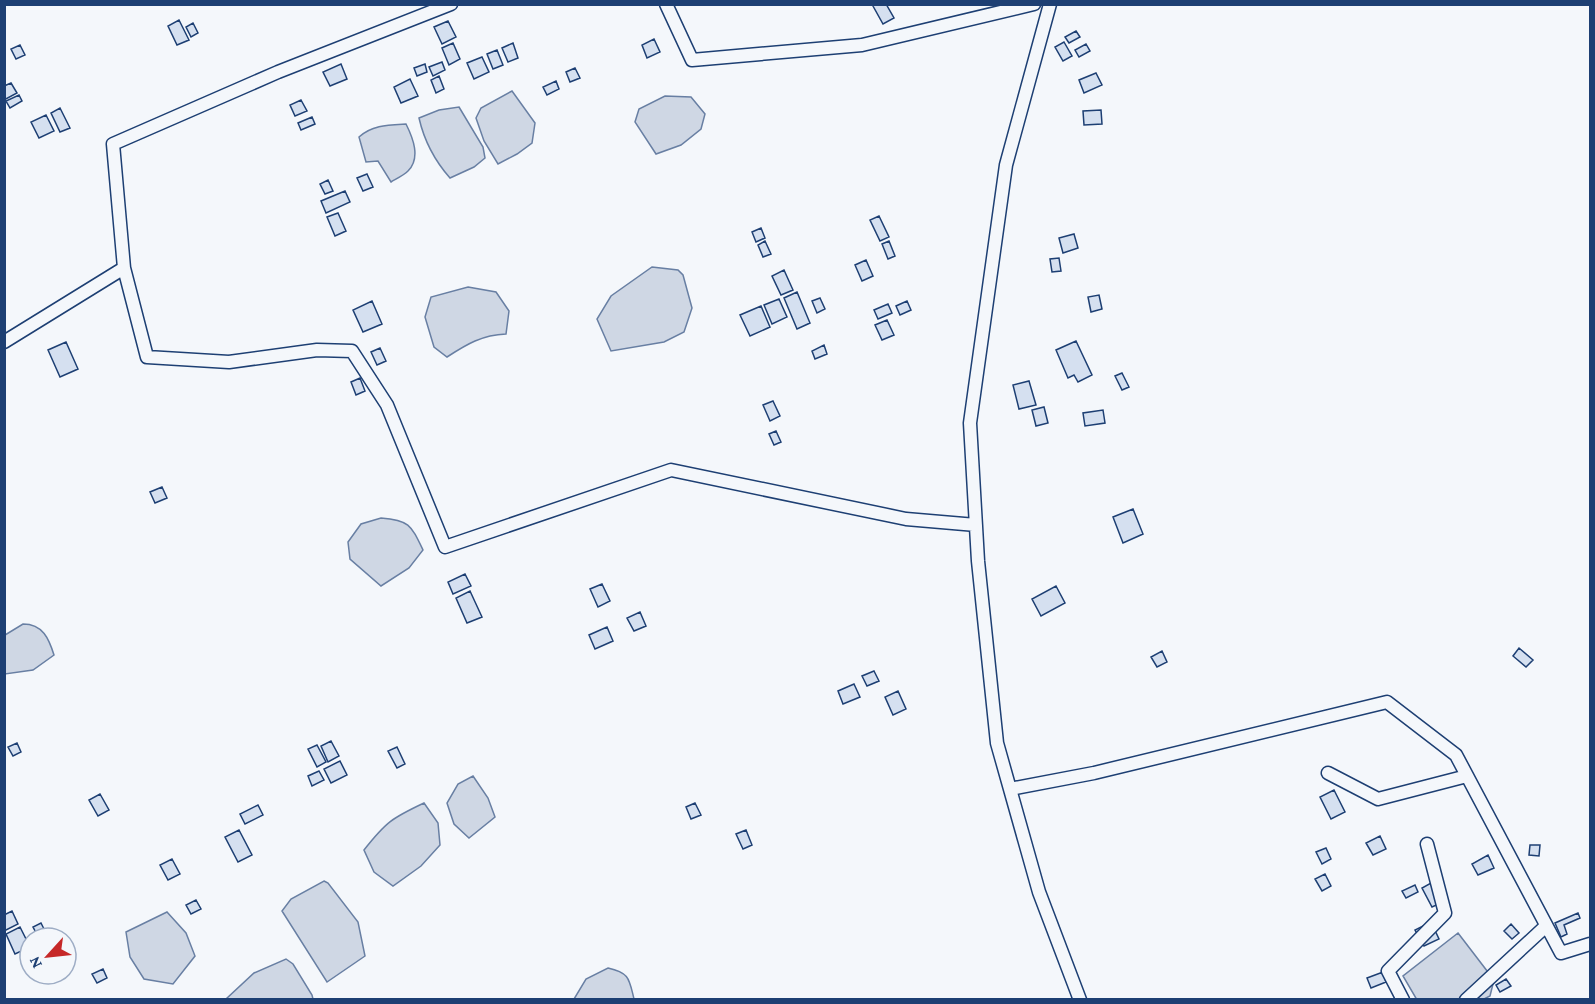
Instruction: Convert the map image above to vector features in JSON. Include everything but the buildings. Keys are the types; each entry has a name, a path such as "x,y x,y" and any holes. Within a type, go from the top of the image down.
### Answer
{"street":[{"path":"451,4 278,72 113,144 124,268 147,357 229,362 317,350 352,351 387,405 445,547 671,470 906,519 976,525"},
{"path":"666,4 692,60 862,45 1034,4"},
{"path":"1050,4 1006,165 970,423 976,525 997,743 1039,892 1080,999"},
{"path":"4,342 124,268"},
{"path":"1010,789 1094,773 1387,702 1456,755 1561,953 1590,944"},
{"path":"1328,773 1378,799 1467,776"},
{"path":"1403,999 1388,971 1445,913 1427,844"},
{"path":"1466,999 1546,926"}],"shaded area":[{"path":"512,91 535,123 532,143 498,164 484,141 476,118 481,108"},
{"path":"665,96 691,97 705,114 701,129 681,145 656,154 635,122 639,109"},
{"path":"459,107 483,147 485,158 474,167 450,178 431,150 419,118 439,110"},
{"path":"406,124 415,148 414,160 408,171 391,182 378,161 366,162 359,137 375,128"},
{"path":"652,267 678,270 683,275 692,308 684,332 664,342 611,351 597,319 611,296"},
{"path":"468,287 496,292 509,311 506,334 475,341 447,357 434,347 425,317 431,297"},
{"path":"381,518 398,520 408,525 423,550 409,568 381,586 350,559 348,542 361,524"},
{"path":"23,624 36,627 44,634 54,655 33,670 5,674 5,635"},
{"path":"473,776 488,798 495,817 469,838 454,824 447,803 458,784"},
{"path":"424,803 438,823 440,845 421,866 393,886 374,872 364,850 390,822"},
{"path":"324,881 328,883 358,922 365,956 327,982 282,911 291,899"},
{"path":"167,912 186,933 195,956 173,984 144,979 130,957 126,932"},
{"path":"1458,933 1494,980 1490,996 1484,999 1417,1000 1403,976"},
{"path":"286,959 293,964 313,999 226,999 254,973"},
{"path":"608,968 625,975 634,999 574,999 586,979"}]}
